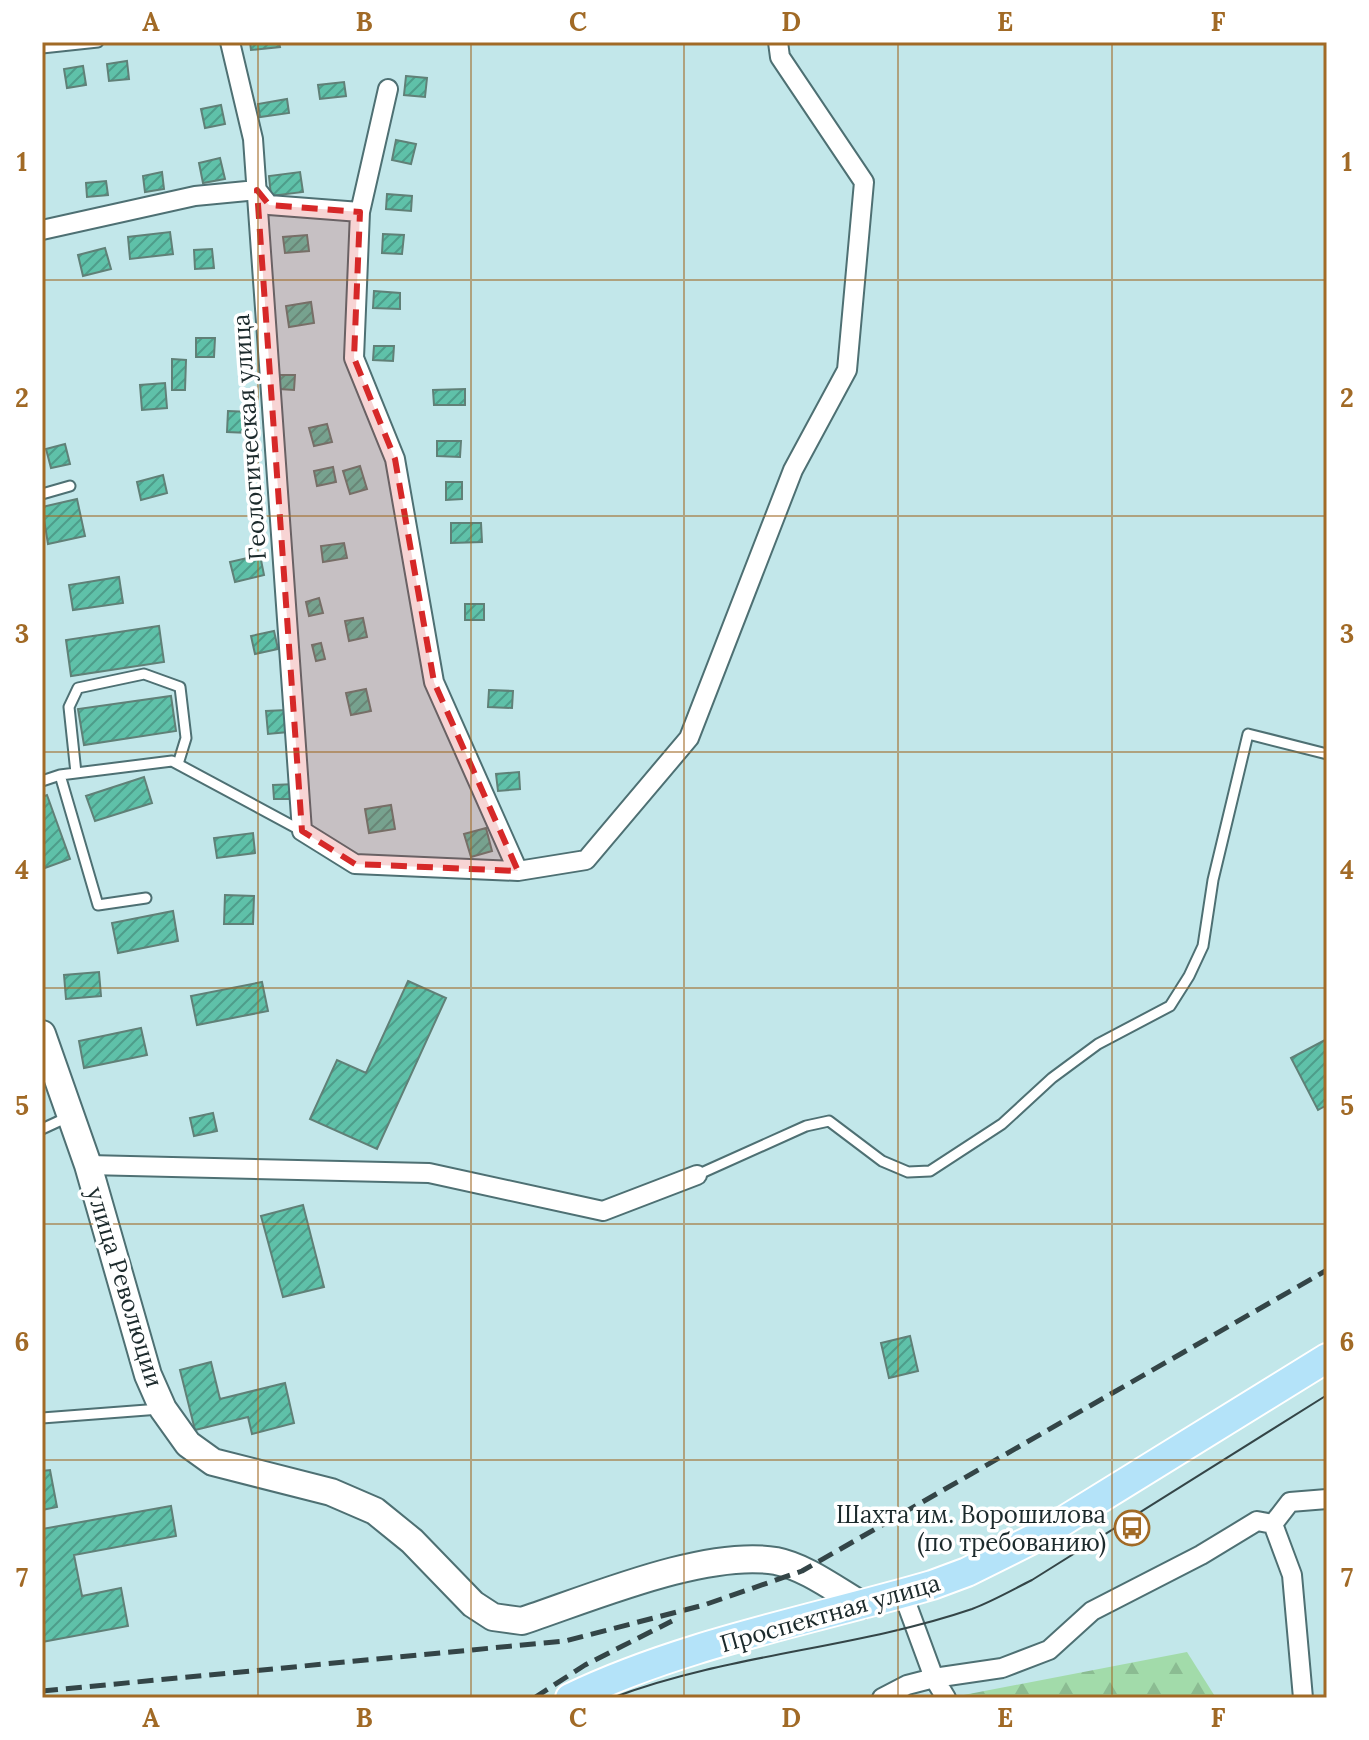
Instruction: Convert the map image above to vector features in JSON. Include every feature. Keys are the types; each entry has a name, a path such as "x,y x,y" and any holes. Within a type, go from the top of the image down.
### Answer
{"main road":[{"name":"Проспектная улица","path":"570,1698 607,1680 662,1661 903,1594 967,1572 1039,1536 1327,1358"}],"street":[{"name":"Геологическая улица","path":"230,42 253,139 302,831"},
{"path":"302,831 355,864 518,871 586,860 689,738 793,470 847,370 864,182 780,57 778,42"},
{"path":"388,89 360,212 354,358 395,459 434,682 518,871"},
{"path":"42,230 195,196 257,190 269,205 360,212"},
{"name":"улица Революции","path":"42,1034 88,1165 148,1375 163,1409 188,1444 213,1462 331,1492 375,1511 412,1541 473,1604 493,1617 522,1621 641,1581 719,1561 747,1559 778,1562 802,1571 862,1605"},
{"path":"88,1165 429,1173 603,1211 697,1175"},
{"path":"1273,1524 1290,1502 1327,1499"},
{"path":"882,1698 907,1685 1002,1668 1049,1650 1092,1611 1201,1555 1257,1521 1273,1524"},
{"path":"1273,1524 1292,1575 1303,1698"},
{"path":"903,1594 934,1678 946,1698"}],"lane":[{"path":"42,48 98,42"},
{"path":"42,494 70,486"},
{"path":"76,773 69,707 78,688 144,674 180,687 186,738 178,764"},
{"path":"697,1175 806,1126 829,1121 882,1161 908,1172 930,1171 1002,1124 1052,1078 1098,1044 1170,1006 1189,976 1203,946 1213,880 1248,734 1327,754"},
{"path":"42,781 60,775 172,761 302,831"},
{"path":"60,775 98,905 146,898"},
{"path":"42,1129 71,1116"},
{"path":"42,1418 163,1409"}],"highlighted area":[{"path":"257,190 269,205 360,212 354,358 395,459 434,682 518,871 355,864 302,831"}],"green space":[{"path":"1187,1652 1216,1698 948,1698"}],"building":[{"path":"250,42 279,42 280,47 251,50"},
{"path":"127,61 129,79 109,81 107,64"},
{"path":"83,66 86,85 67,88 64,69"},
{"path":"406,76 427,78 425,97 404,95"},
{"path":"344,82 346,96 320,99 318,85"},
{"path":"287,99 289,113 260,117 258,104"},
{"path":"221,105 225,124 205,128 201,109"},
{"path":"396,140 416,144 411,164 392,160"},
{"path":"220,158 225,179 203,183 199,163"},
{"path":"162,172 164,189 145,192 143,176"},
{"path":"300,172 303,192 271,196 269,176"},
{"path":"106,181 108,195 87,197 86,183"},
{"path":"387,194 412,196 411,211 386,209"},
{"path":"170,232 173,254 130,259 128,237"},
{"path":"383,234 404,235 402,254 382,253"},
{"path":"307,235 309,251 285,253 283,237"},
{"path":"105,248 111,269 83,276 78,255"},
{"path":"212,249 214,268 195,269 194,250"},
{"path":"374,291 400,293 400,309 373,308"},
{"path":"311,302 314,323 289,327 286,306"},
{"path":"196,338 215,338 214,357 196,357"},
{"path":"374,346 394,346 393,361 373,360"},
{"path":"172,359 186,360 185,390 172,390"},
{"path":"280,375 295,375 294,390 279,389"},
{"path":"165,383 167,408 142,410 140,385"},
{"path":"465,389 465,405 434,405 433,390"},
{"path":"228,411 250,412 249,433 227,432"},
{"path":"327,424 332,442 314,446 309,428"},
{"path":"437,441 461,441 460,457 437,456"},
{"path":"65,444 70,464 51,468 46,449"},
{"path":"360,466 367,489 350,494 343,471"},
{"path":"333,467 336,482 317,486 314,471"},
{"path":"163,475 167,493 141,500 137,482"},
{"path":"446,482 462,482 462,499 446,500"},
{"path":"77,499 85,536 48,544 42,507"},
{"path":"451,523 481,523 482,542 451,543"},
{"path":"344,543 347,558 323,562 321,546"},
{"path":"260,555 264,575 235,582 230,562"},
{"path":"119,577 123,603 73,610 69,585"},
{"path":"319,598 323,613 309,616 306,602"},
{"path":"465,604 484,604 484,620 465,620"},
{"path":"363,618 367,637 349,641 345,621"},
{"path":"159,626 164,662 71,676 66,640"},
{"path":"274,631 278,649 255,654 251,636"},
{"path":"321,643 325,659 316,661 312,645"},
{"path":"366,689 371,711 351,715 346,693"},
{"path":"489,690 513,691 512,708 488,707"},
{"path":"171,696 176,731 84,745 78,709"},
{"path":"287,710 288,732 268,734 266,711"},
{"path":"519,772 520,789 498,791 496,774"},
{"path":"144,777 152,803 95,821 86,796"},
{"path":"296,784 297,799 274,799 273,785"},
{"path":"47,795 70,859 42,869 42,797"},
{"path":"391,805 395,829 369,833 365,809"},
{"path":"486,828 492,851 471,857 464,834"},
{"path":"253,833 255,853 217,858 214,838"},
{"path":"225,895 254,896 253,924 224,924"},
{"path":"173,911 178,941 118,953 112,923"},
{"path":"99,972 101,996 66,999 64,975"},
{"path":"408,981 446,998 377,1149 310,1119 337,1060 366,1073"},
{"path":"262,982 268,1011 197,1025 191,996"},
{"path":"141,1028 147,1055 84,1068 79,1041"},
{"path":"1327,1039 1327,1105 1318,1110 1291,1058"},
{"path":"213,1113 217,1131 194,1136 190,1118"},
{"path":"303,1205 324,1287 283,1297 261,1216"},
{"path":"910,1336 918,1371 889,1378 881,1343"},
{"path":"211,1362 220,1399 285,1383 294,1423 252,1434 248,1417 195,1430 180,1370"},
{"path":"50,1470 57,1507 42,1510 42,1471"},
{"path":"171,1506 176,1536 74,1555 82,1596 121,1588 128,1626 42,1642 42,1529"}],"tram line":[{"path":"612,1698 700,1671 883,1634 980,1606 1032,1580 1327,1395"}],"railway":[{"path":"42,1691 565,1641 704,1605 802,1571 1327,1270"},
{"path":"534,1698 585,1665 672,1621"}],"place":[{"name":"Шахта им. Ворошилова (по требованию)","path":"1132,1528"}]}
